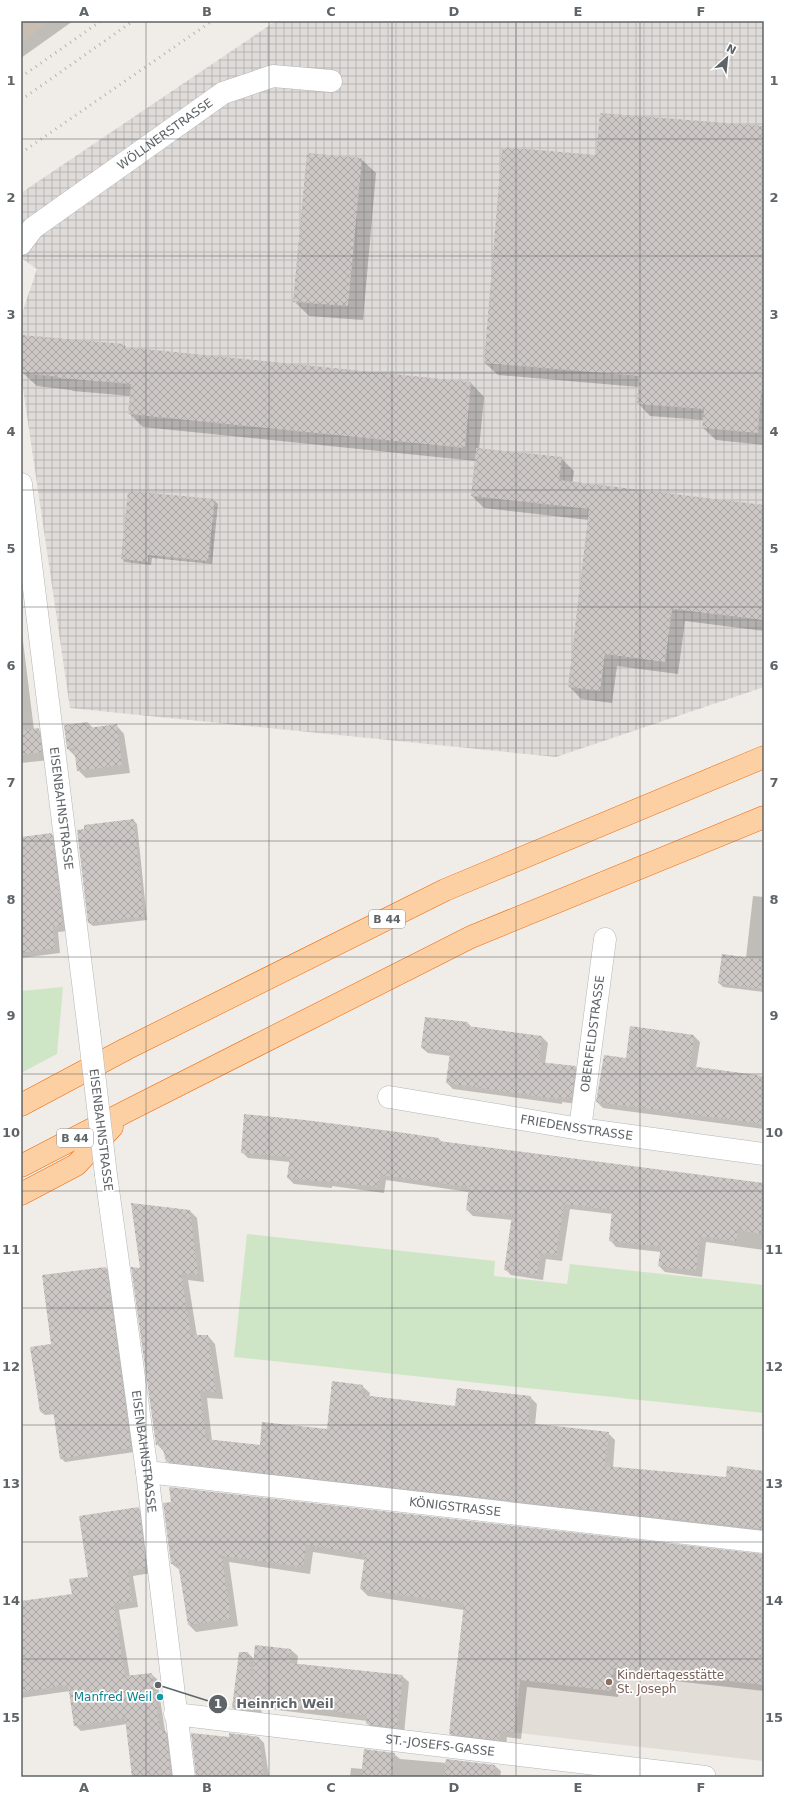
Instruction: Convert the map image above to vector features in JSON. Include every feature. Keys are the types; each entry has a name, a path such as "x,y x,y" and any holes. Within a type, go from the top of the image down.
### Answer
{"highway":[{"name":"B 44","path":"21,1104 133,1046 445,890 764,757"},
{"name":"B 44","path":"21,1166 471,937 764,818"},
{"path":"21,1194 76,1165 129,1110"}],"street":[{"name":"WÖLLNERSTRASSE","path":"21,244 33,228 223,93 273,76 331,81"},
{"name":"EISENBAHNSTRASSE","path":"21,484 106,1175 147,1472 175,1714 184,1777"},
{"name":"OBERFELDSTRASSE","path":"580,1129 605,939"},
{"name":"FRIEDENSSTRASSE","path":"389,1097 580,1129 764,1154"},
{"name":"KÖNIGSTRASSE","path":"147,1472 764,1542"},
{"name":"ST.-JOSEFS-GASSE","path":"175,1714 705,1777"}],"shaded area":[{"path":"21,21 50,21 21,43"},
{"path":"276,21 764,21 764,687 556,757 70,708 21,375 21,316 37,269 21,258 21,193"},
{"name":"Kindertagesstätte St. Joseph","path":"464,1605 764,1640 763,1761 450,1725"}],"green space":[{"path":"63,987 57,1054 21,1073 21,991"},
{"path":"247,1234 495,1261 494,1276 567,1284 570,1264 764,1285 764,1413 234,1357"}],"building":[{"path":"600,113 764,126 764,394 761,393 758,433 702,428 704,409 637,404 639,376 484,363 502,147 596,155"},
{"path":"307,153 362,158 348,306 293,302"},
{"path":"21,335 124,344 124,347 471,382 465,448 128,414 131,384 59,378 22,373"},
{"path":"476,448 562,457 559,480 764,505 764,620 672,609 665,662 605,654 600,691 568,687 589,509 471,496"},
{"path":"128,491 215,499 208,561 148,555 148,562 121,559"},
{"path":"88,722 89,728 117,724 122,765 77,771 74,748 67,749 64,725"},
{"path":"39,728 42,752 21,755 21,730"},
{"path":"134,819 144,917 88,923 77,830 84,829 84,825"},
{"path":"52,833 63,926 53,927 55,948 21,953 21,837"},
{"path":"722,954 764,960 764,989 718,983"},
{"path":"425,1017 468,1022 468,1026 542,1036 539,1062 576,1066 571,1099 557,1097 557,1099 446,1083 450,1052 421,1048"},
{"path":"630,1026 694,1035 690,1066 764,1076 764,1124 596,1102 604,1055 626,1058"},
{"path":"244,1114 398,1132 439,1138 439,1141 764,1183 764,1234 738,1230 736,1241 700,1237 696,1271 658,1266 661,1247 609,1241 612,1210 564,1204 556,1255 540,1253 537,1275 504,1270 512,1215 466,1210 469,1187 380,1175 378,1187 287,1178 290,1157 241,1153"},
{"path":"131,1203 190,1210 198,1275 181,1273 191,1335 208,1335 216,1392 200,1391 206,1439 260,1445 262,1422 327,1429 332,1381 363,1385 362,1395 455,1406 457,1388 531,1396 528,1423 609,1432 605,1466 726,1477 727,1466 764,1471 764,1529 166,1462 162,1444 156,1445 131,1267 140,1268"},
{"path":"106,1267 131,1448 60,1459 53,1410 40,1412 30,1347 51,1344 42,1275"},
{"path":"169,1487 764,1554 764,1685 614,1668 611,1691 520,1680 514,1732 500,1731 499,1740 449,1734 464,1604 360,1589 365,1554 306,1545 303,1567 222,1556 231,1619 188,1625 178,1563 171,1564 163,1503 171,1502"},
{"path":"139,1507 146,1568 128,1571 132,1601 114,1604 125,1676 152,1673 160,1730 166,1731 171,1777 132,1777 125,1718 74,1726 68,1685 21,1692 21,1601 72,1594 69,1579 88,1577 79,1516"},
{"path":"255,1645 291,1649 290,1663 403,1675 397,1728 366,1724 367,1716 334,1711 255,1702 256,1711 232,1708 239,1652 248,1652 252,1677"},
{"path":"191,1733 229,1737 229,1733 259,1737 264,1777 196,1777"},
{"path":"364,1749 395,1753 392,1777 361,1777"},
{"path":"446,1759 495,1765 494,1777 444,1777"}],"railway":[{"path":"21,77 101,21"},
{"path":"21,100 133,21"},
{"path":"21,153 212,21"}],"place":[{"name":"Kindertagesstätte St. Joseph","path":"609,1682"},
{"name":"Heinrich Weil","path":"158,1685"},
{"name":"Manfred Weil","path":"160,1697"}]}
